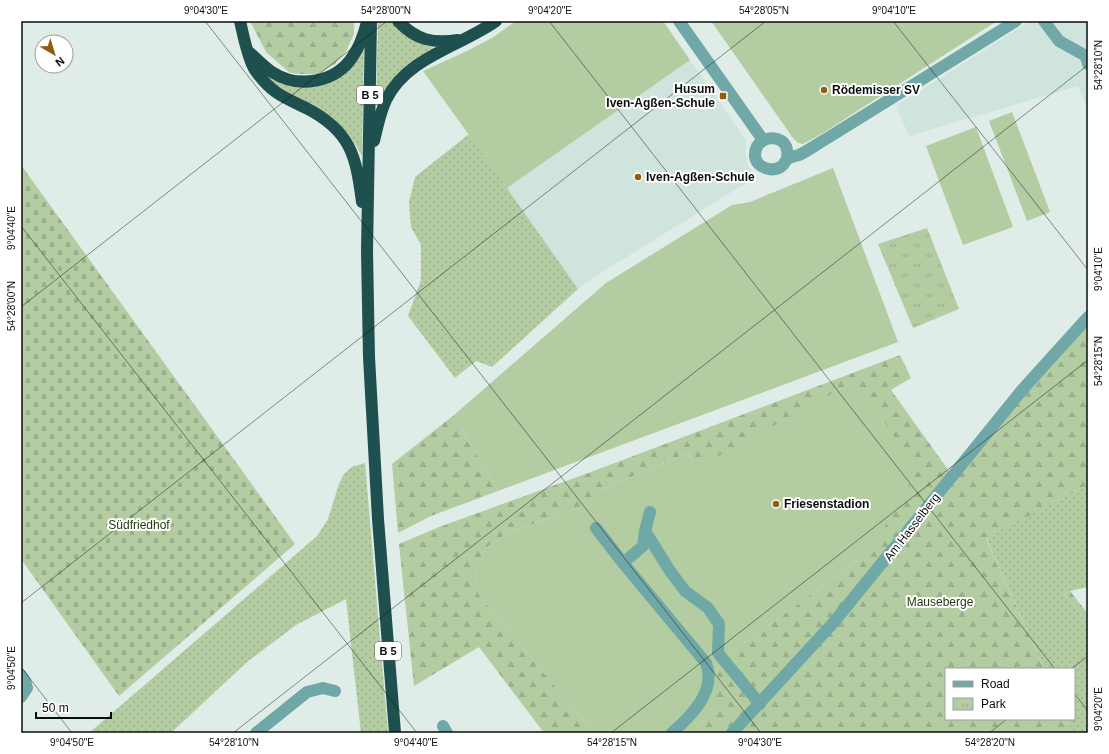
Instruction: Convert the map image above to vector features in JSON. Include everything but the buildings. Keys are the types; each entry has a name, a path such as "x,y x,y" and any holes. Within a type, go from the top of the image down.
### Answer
{"highway":[{"path":"240,21 254,69 271,89 287,100 307,108 330,123 345,138 353,152 358,172 367,251"},
{"path":"248,51 271,72 287,80 302,82 321,80 340,71 353,57 363,38 367,21"},
{"name":"B 5","path":"371,21 367,251 369,357 378,519 395,733"},
{"path":"398,21 405,29 422,39 445,42 467,38"},
{"path":"368,170 379,121 386,100 397,83 412,68 496,21"}],"street":[{"path":"679,21 763,140"},
{"path":"787,159 800,155 1016,21"},
{"path":"1044,21 1059,41 1086,56 1088,64"},
{"path":"771,137 782,141 787,149 787,159 782,166 772,170 762,167 755,158 756,148 763,140 771,137"},
{"name":"Am Hasselberg","path":"732,733 760,704 860,592 1022,390 1088,317"},
{"path":"624,563 643,546 650,512"},
{"path":"596,528 706,663 709,671 706,691 690,716 672,733"},
{"path":"645,531 670,571 685,591 708,608 719,624 718,653 760,704"},
{"path":"706,663 718,653"},
{"path":"21,675 27,688 21,697"},
{"path":"256,733 307,692 324,688 335,691"}],"shaded area":[{"path":"1030,21 1088,21 1088,111 1078,86 909,136 896,106"},
{"name":"Iven-Agßen-Schule","path":"690,60 746,140 745,151 747,164 754,174 751,180 593,278 578,289 507,188"}],"green space":[{"path":"250,21 354,21 354,34 346,51 335,64 318,74 290,73 266,52"},
{"path":"378,21 390,21 401,32 412,39 438,49 392,80 376,106"},
{"path":"516,21 663,21 690,60 507,188 423,71 492,38"},
{"name":"Rödemisser SV","path":"711,21 997,21 823,133 803,144 798,143 793,138"},
{"path":"364,46 362,156 349,134 333,118 290,95 271,82 262,70 322,85"},
{"path":"1012,112 1050,212 1027,221 989,121"},
{"path":"976,127 1013,227 963,245 926,146"},
{"path":"469,134 578,289 492,367 476,361 455,378 408,316 421,280 421,245 411,227 409,202 415,177"},
{"name":"Südfriedhof","path":"21,165 295,544 119,696 21,559"},
{"path":"833,168 898,342 498,491 454,415 606,283 732,205 750,202"},
{"path":"927,228 959,309 913,328 878,244"},
{"name":"Mauseberge","path":"1088,320 1088,485 986,538 1044,668 945,668 945,720 1066,720 1072,733 734,733"},
{"path":"900,355 911,378 891,390 949,471 858,588 761,696 726,656 863,557 850,384 696,469 688,453 600,490 603,496 574,510 507,533 486,548 475,574 479,595 594,733 544,733 479,647 414,686 399,544 439,527 591,472"},
{"path":"850,384 878,411 910,464 908,493 863,557 726,656 718,658 717,695 704,722 689,733 594,733 479,595 475,574 486,548 507,533 574,510 602,496 600,490 688,453 696,468"},
{"path":"454,415 498,491 431,516 398,533 392,464"},
{"path":"365,463 388,733 361,733 346,599 296,625 247,662 171,733 89,733 317,536 328,519 339,484 344,474 352,467"},
{"path":"1088,485 1088,587 1064,594 1088,624 1088,733 1072,733 1066,720 1075,720 1075,668 1044,668 986,537"},
{"path":"1070,591 1088,614 1088,624 1064,594"},
{"path":"718,657 756,704 728,733 689,733 704,722 717,674"}],"place":[{"name":"Rödemisser SV","path":"824,90"},
{"name":"Husum Iven-Agßen-Schule","path":"723,96"},
{"name":"Iven-Agßen-Schule","path":"638,177"},
{"name":"Friesenstadion","path":"776,504"}]}
